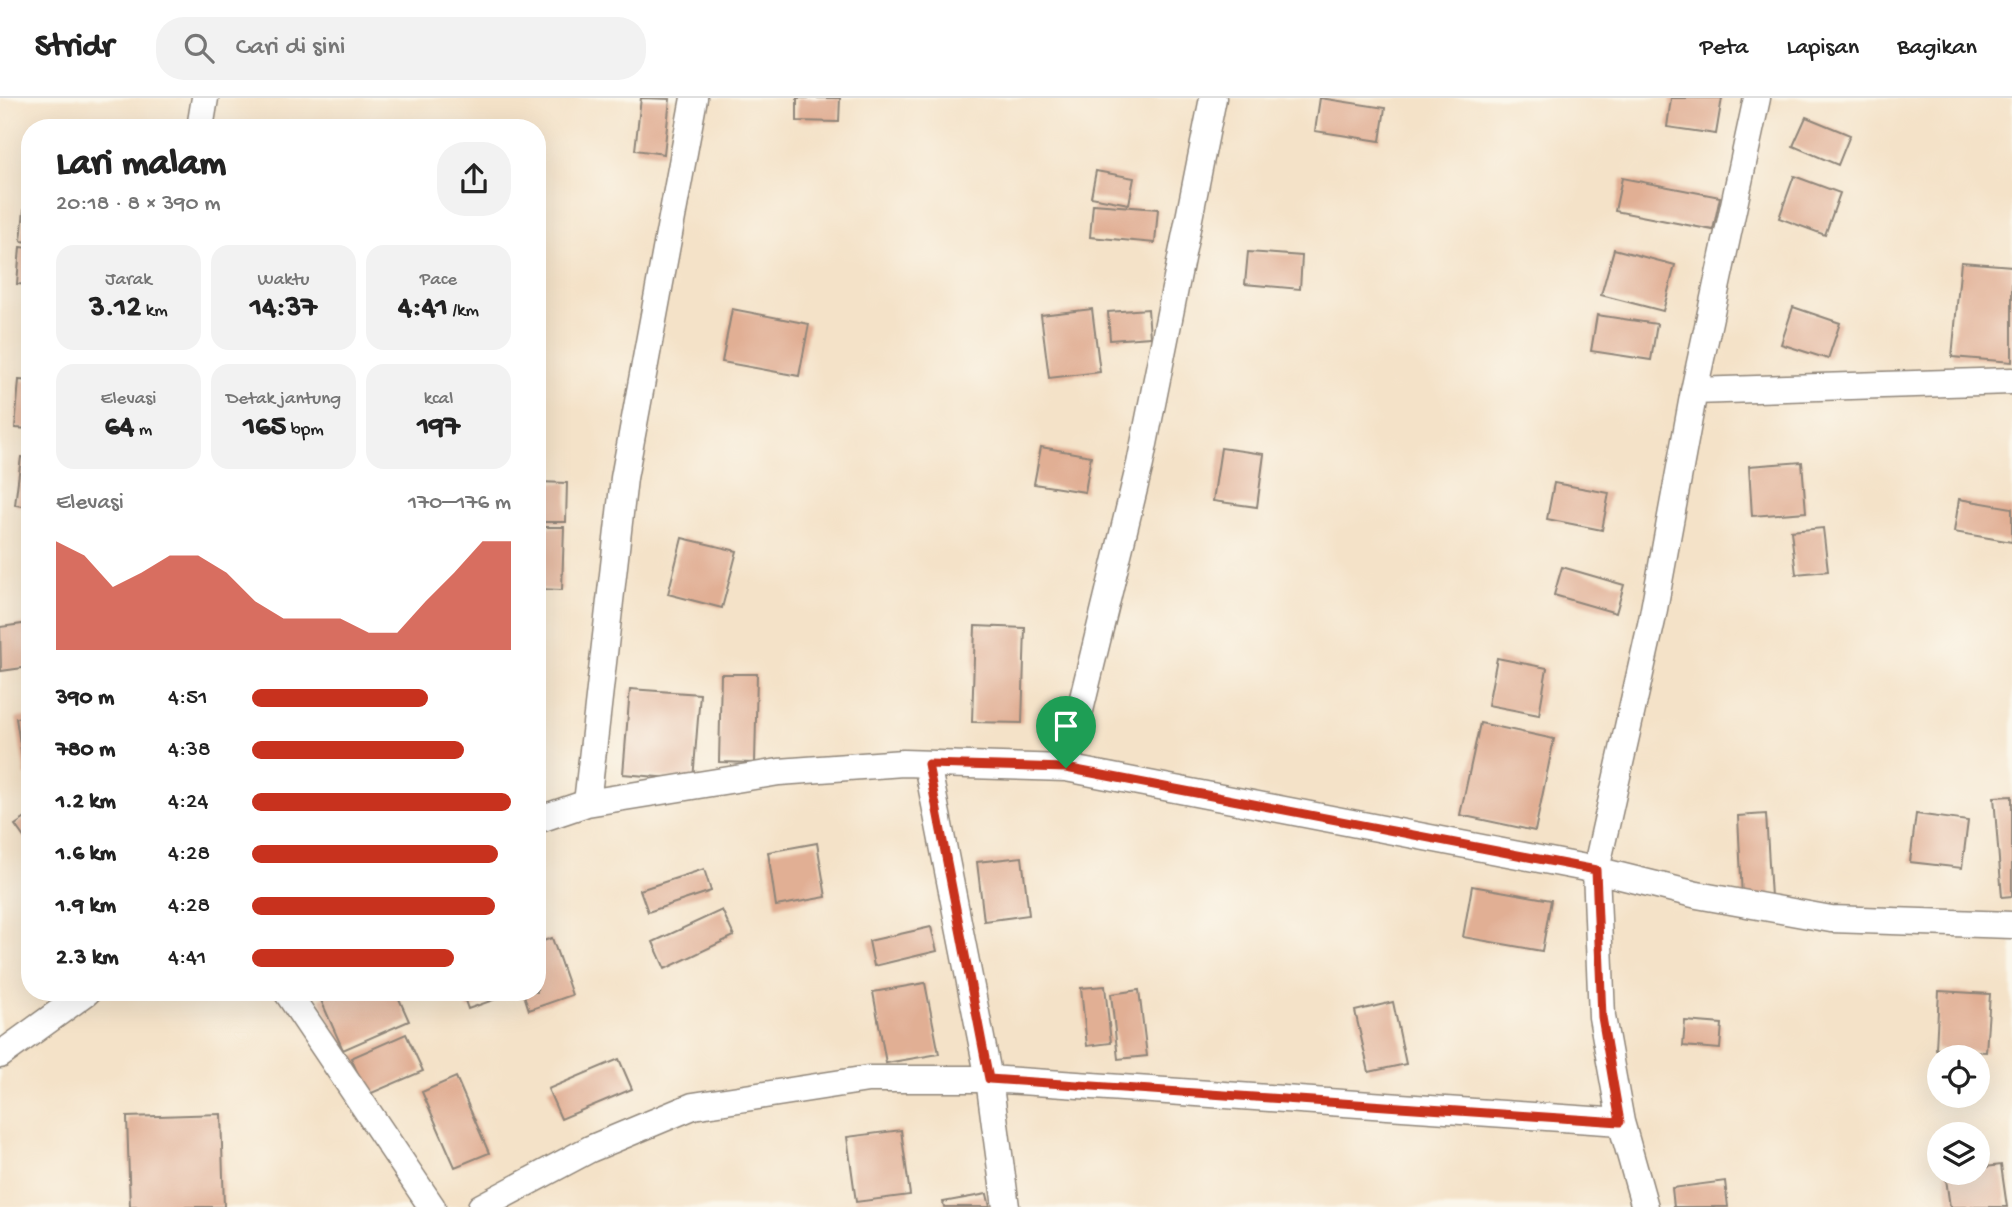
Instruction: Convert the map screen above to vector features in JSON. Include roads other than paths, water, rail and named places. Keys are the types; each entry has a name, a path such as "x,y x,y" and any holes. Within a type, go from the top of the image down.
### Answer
{"street":[{"path":"202,119 205,98"},
{"path":"587,803 624,478 694,98"},
{"path":"1066,768 1140,464 1213,98"},
{"path":"1644,1207 1620,1122 1602,1017 1596,870 1651,620 1694,391 1757,98"},
{"path":"1694,391 2012,381"},
{"path":"928,764 989,1079 1006,1207"},
{"path":"546,818 587,803 779,772 928,764 1066,768 1596,870 1697,895 1831,919 2012,925"},
{"path":"0,1055 75,1001"},
{"path":"293,1001 432,1207"},
{"path":"481,1207 590,1149 693,1107 868,1079 989,1079 1620,1122"}]}
